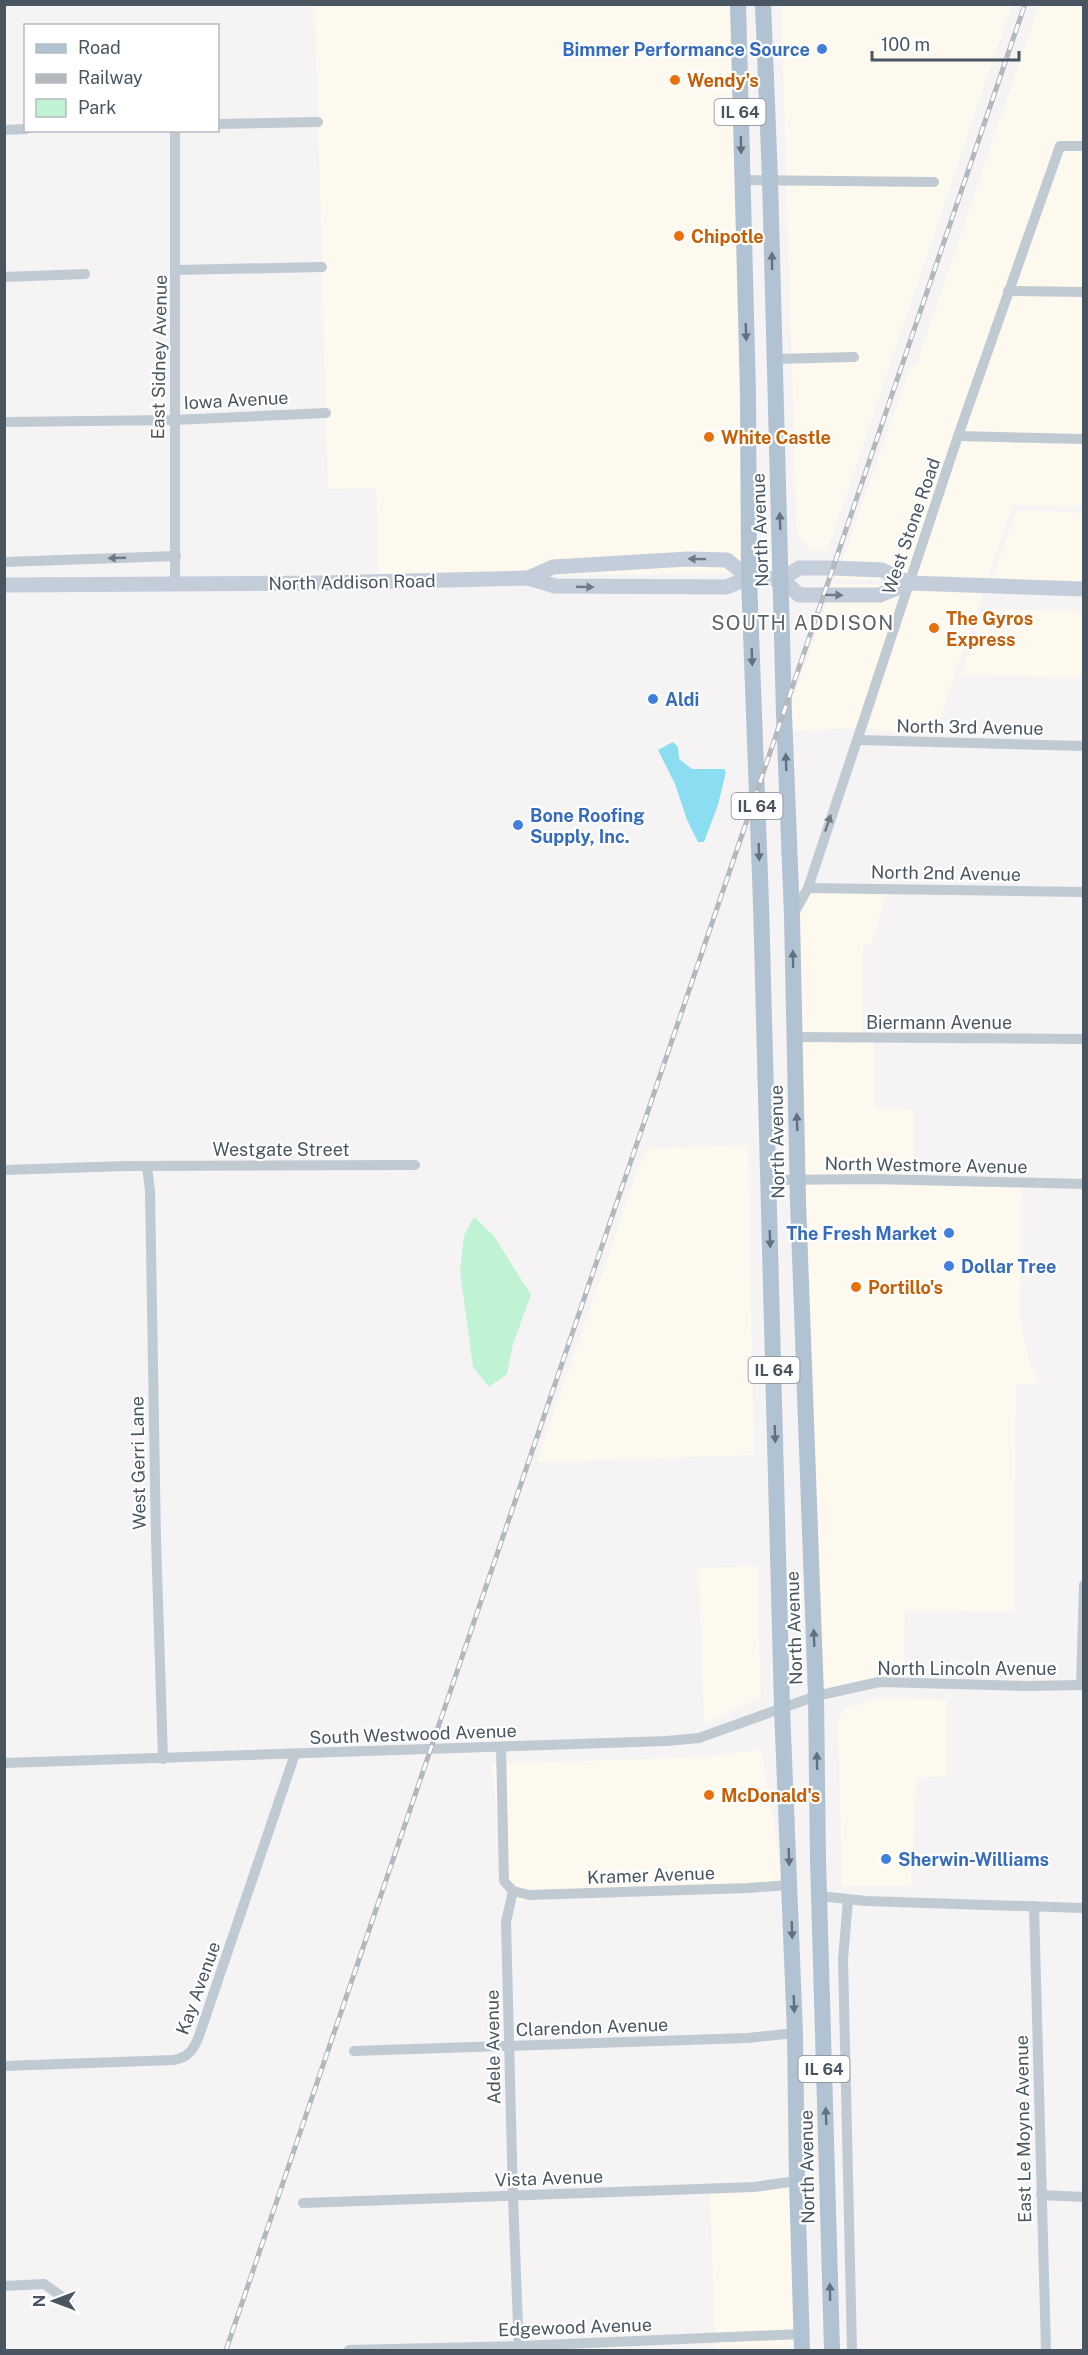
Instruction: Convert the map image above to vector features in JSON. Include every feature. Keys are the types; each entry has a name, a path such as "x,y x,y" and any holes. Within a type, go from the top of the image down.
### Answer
{"main road":[{"name":"North Avenue","path":"738,4 748,377 749,578 782,1707 795,2033 796,2181 802,2342"},
{"name":"North Avenue","path":"763,4 782,579 798,1180 816,1696 832,2350"}],"street":[{"path":"219,124 318,122"},
{"path":"4,130 24,129"},
{"name":"East Sidney Avenue","path":"175,132 175,584"},
{"name":"West Stone Road","path":"792,916 808,888 958,436 1060,146 1083,146"},
{"path":"741,180 934,182"},
{"path":"176,270 322,267"},
{"path":"4,277 85,274"},
{"path":"1008,291 1083,292"},
{"path":"774,359 854,357"},
{"name":"Iowa Avenue","path":"4,422 174,420 326,413"},
{"path":"958,436 1083,439"},
{"path":"4,562 176,556"},
{"name":"North Addison Road","path":"528,578 553,567 688,559 727,560 749,578"},
{"name":"North Addison Road","path":"4,585 528,578 555,586 726,587 749,578 782,579 800,568 833,568 882,570 909,583 1083,589"},
{"name":"North Addison Road","path":"782,579 799,595 879,595 909,583"},
{"name":"North 3rd Avenue","path":"856,740 1083,746"},
{"name":"North 2nd Avenue","path":"808,888 1083,892"},
{"name":"Biermann Avenue","path":"794,1037 1083,1039"},
{"name":"Westgate Street","path":"4,1170 415,1165"},
{"name":"West Gerri Lane","path":"147,1167 150,1191 156,1539 163,1759"},
{"name":"North Westmore Avenue","path":"768,1180 875,1179 1083,1184"},
{"path":"1082,1685 1083,1585"},
{"name":"North Lincoln Avenue","path":"816,1696 879,1682 1024,1686 1082,1685"},
{"name":"South Westwood Avenue","path":"4,1763 667,1741 699,1738 816,1696"},
{"path":"501,1747 504,1881 513,1891"},
{"name":"Kay Avenue","path":"4,2066 186,2058 199,2036 295,1754"},
{"name":"Kramer Avenue","path":"513,1891 529,1895 790,1885"},
{"name":"Adele Avenue","path":"513,1891 506,1922 519,2348"},
{"path":"820,1896 848,1900 1083,1908"},
{"path":"848,1900 843,1959 852,2350"},
{"name":"East Le Moyne Avenue","path":"1034,1906 1046,2350"},
{"name":"Clarendon Avenue","path":"354,2051 747,2038 795,2033"},
{"name":"Vista Avenue","path":"303,2203 754,2187 796,2181"},
{"path":"1041,2195 1083,2197"},
{"path":"4,2286 44,2284 68,2301"},
{"name":"Edgewood Avenue","path":"349,2350 802,2342"}],"shaded area":[{"path":"315,5 732,5 743,573 379,577 376,488 328,489"},
{"path":"781,5 1012,5 827,551 811,550 797,536"},
{"path":"1039,5 1083,5 1083,506 1013,505 986,582 836,579 911,365 916,366"},
{"path":"1016,510 1083,513 1083,583 991,583"},
{"path":"833,584 906,585 858,728 787,731 787,716"},
{"path":"910,586 985,588 935,732 868,730"},
{"path":"985,609 1083,611 1083,677 961,675"},
{"path":"811,885 888,886 872,944 863,945 863,1041 874,1042 875,1109 913,1110 913,1177 801,1178 795,918"},
{"path":"748,1145 754,1455 537,1462 645,1149"},
{"path":"801,1184 1021,1187 1020,1318 1029,1363 1039,1384 1016,1384 1014,1612 905,1611 903,1677 820,1692"},
{"path":"757,1566 761,1697 704,1724 699,1568"},
{"path":"876,1699 947,1700 947,1776 916,1778 911,1886 842,1886 838,1717 845,1709"},
{"path":"761,1749 785,1890 508,1901 491,1764 706,1757"},
{"path":"792,2186 796,2350 715,2350 710,2191"}],"green space":[{"path":"474,1217 494,1236 531,1295 513,1344 507,1374 489,1387 473,1367 460,1271 464,1235"}],"water":[{"path":"673,742 678,747 679,759 692,769 724,769 726,772 718,805 704,842 698,842 687,820 675,784 658,750"}],"railway":[{"path":"226,2350 1025,4"}],"place":[{"name":"Bimmer Performance Source","path":"822,49"},
{"name":"Wendy's","path":"675,80"},
{"name":"Chipotle","path":"679,236"},
{"name":"White Castle","path":"709,437"},
{"name":"The Gyros Express","path":"934,628"},
{"name":"Aldi","path":"653,699"},
{"name":"Bone Roofing Supply, Inc.","path":"518,825"},
{"name":"The Fresh Market","path":"949,1233"},
{"name":"Dollar Tree","path":"949,1266"},
{"name":"Portillo's","path":"856,1287"},
{"name":"McDonald's","path":"709,1795"},
{"name":"Sherwin-Williams","path":"886,1859"}],"district":[{"name":"SOUTH ADDISON","path":"803,623"}]}
